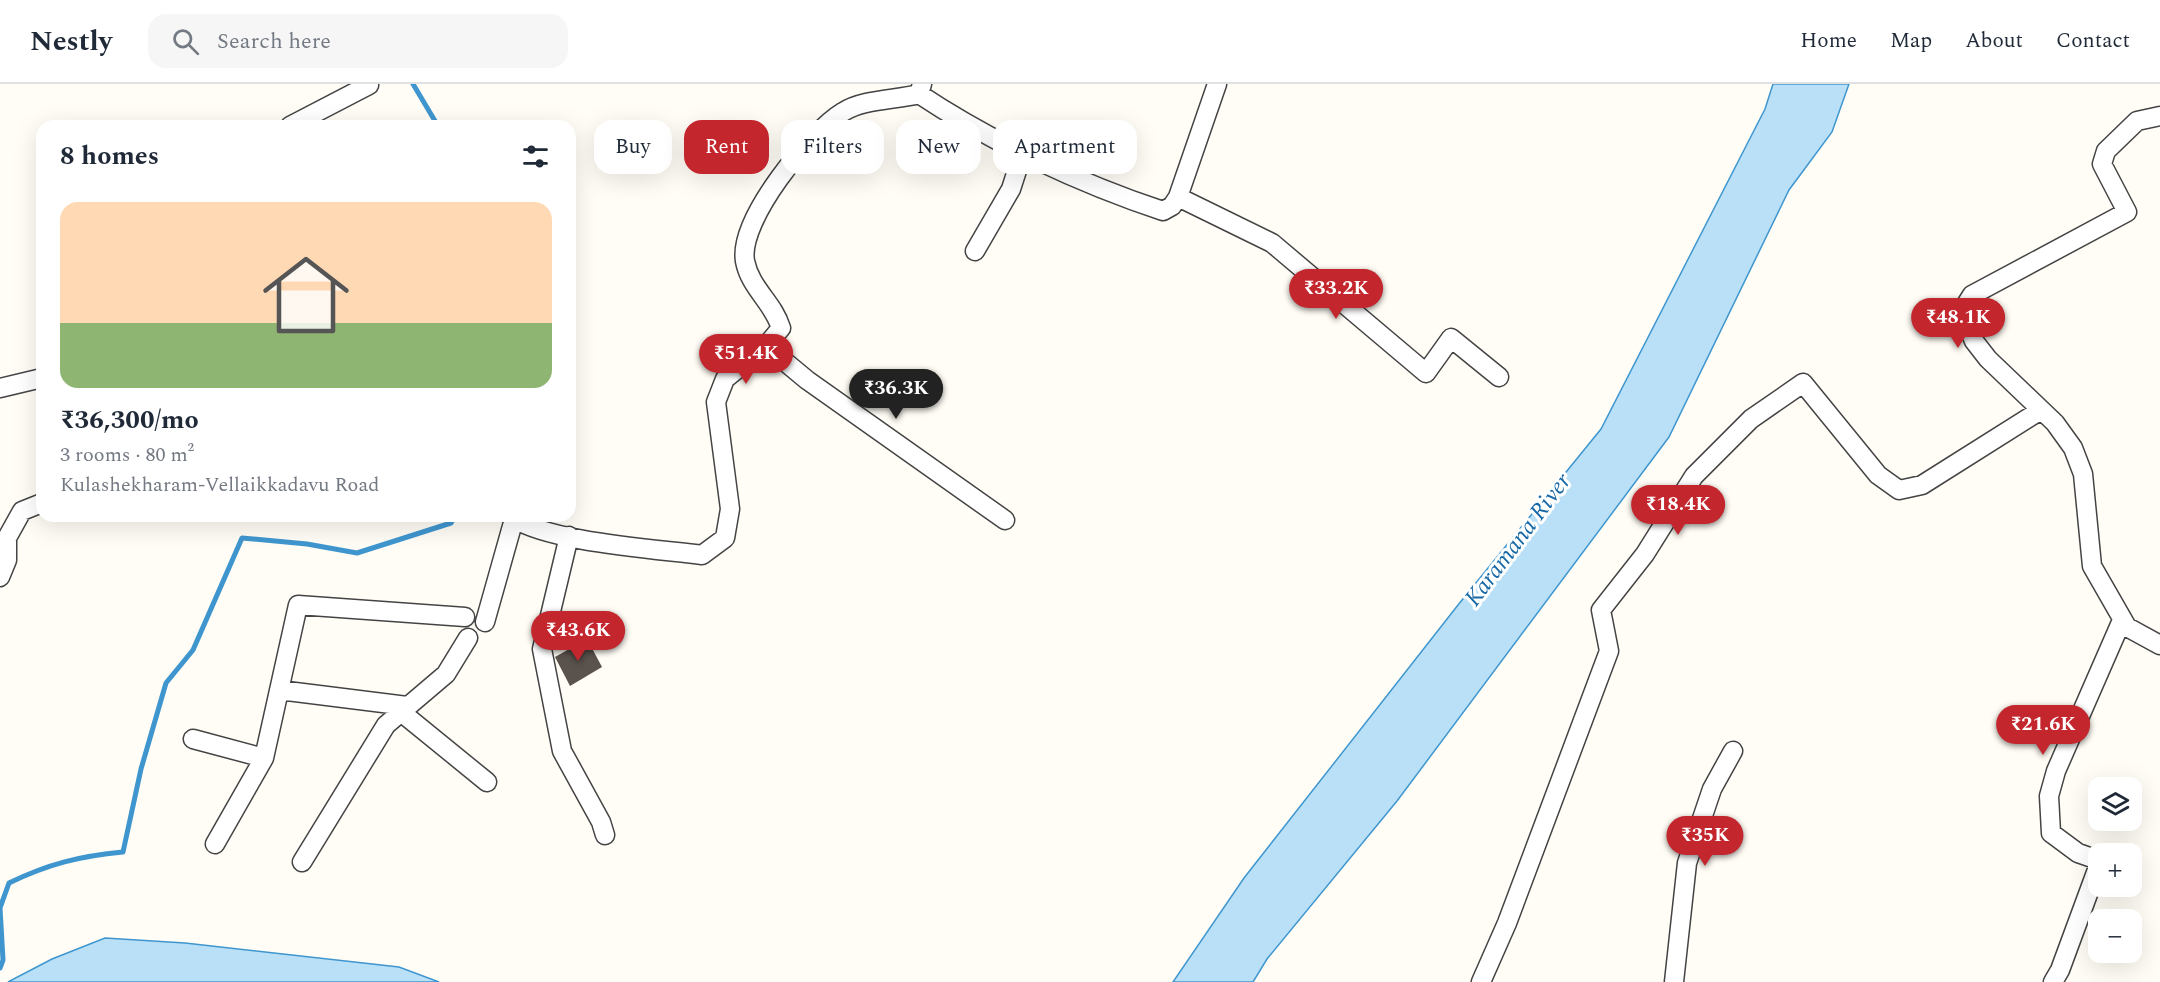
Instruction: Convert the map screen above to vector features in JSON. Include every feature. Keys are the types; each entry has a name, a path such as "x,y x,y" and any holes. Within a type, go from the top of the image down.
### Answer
{"street":[{"path":"1069,174 1108,193 1163,211 1172,206 1178,197 1217,84"},
{"path":"302,120 369,85"},
{"path":"527,522 569,536 605,543 702,555 725,538 730,509 716,402 725,378 766,346 781,328 776,312 749,278 744,258 747,238 766,195 791,160 843,111 920,89 993,134"},
{"path":"2160,116 2137,121 2106,151 2102,164 2127,212 1972,295 1965,306 1965,320 1974,341 1988,359 2041,410 2073,448 2083,474 2092,566 2127,627 2160,645"},
{"path":"975,251 1011,189 1016,174"},
{"path":"1178,197 1272,243 1426,373 1450,338 1498,377"},
{"path":"766,346 807,380 1005,520"},
{"path":"0,388 36,379"},
{"path":"1481,982 1507,923 1609,651 1601,610 1645,554 1694,476 1751,419 1803,383 1878,475 1899,490 1922,485 2041,410"},
{"path":"0,577 7,560 7,538 22,511 36,505"},
{"path":"465,617 461,628 468,638 476,639 483,634 511,522"},
{"path":"569,536 542,649 562,751 601,822 604,835"},
{"path":"215,844 264,758 298,605 465,617 476,614 485,622"},
{"path":"2088,856 2078,853 2051,833 2049,796 2056,771 2122,620"},
{"path":"302,862 386,725 446,674 468,638"},
{"path":"279,690 404,709 487,782"},
{"path":"193,739 264,758"},
{"path":"1674,982 1687,863 1712,789 1733,751"},
{"path":"2053,982 2060,970 2088,894"}],"water":[{"name":"Karamana River","path":"1773,84 1849,84 1832,132 1789,190 1669,437 1397,801 1267,959 1253,982 1173,982 1244,878 1458,605 1601,429 1765,109"},
{"path":"105,938 185,943 399,967 439,982 8,982 52,959"}],"building":[{"path":"587,639 602,667 570,686 555,657"}],"waterway":[{"path":"413,84 434,120"},
{"path":"0,968 3,960 0,908 9,883 64,862 123,852 141,769 166,683 193,650 242,538 307,544 357,553 452,522"}]}
